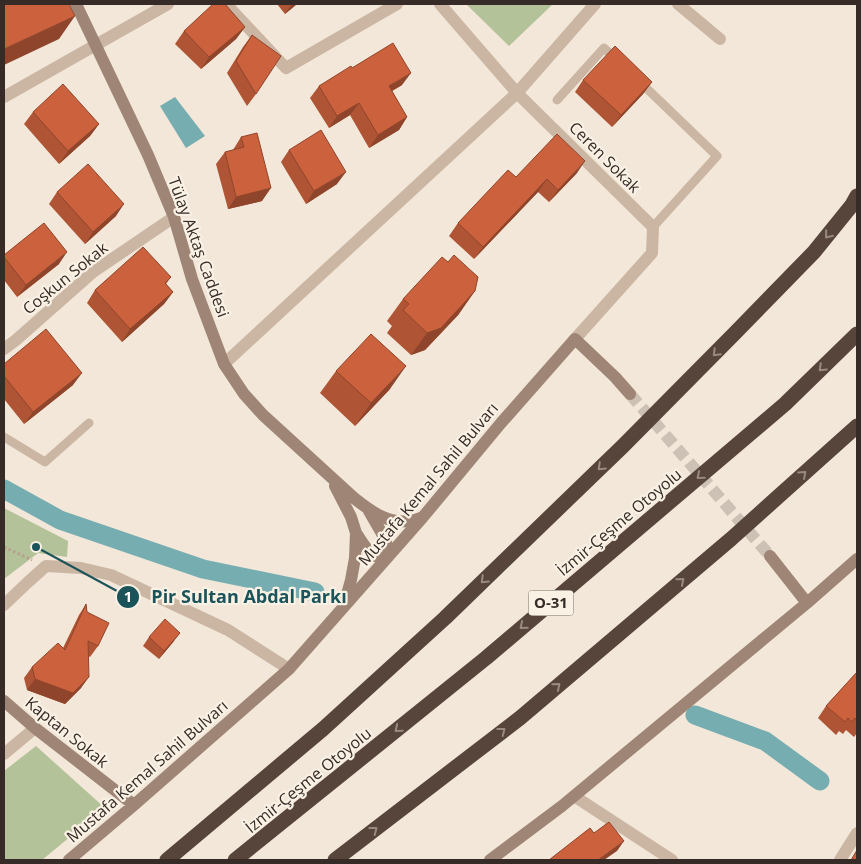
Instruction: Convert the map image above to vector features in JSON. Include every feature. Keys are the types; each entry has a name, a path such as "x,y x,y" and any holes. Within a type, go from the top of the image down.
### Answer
{"highway":[{"path":"167,860 323,729 445,618 623,446 747,321 814,252 852,205 857,196"},
{"name":"İzmir-Çeşme Otoyolu","path":"235,860 486,658 784,404 857,334"},
{"path":"335,860 520,718 732,538 857,426"}],"street":[{"name":"Tülay Aktaş Caddesi","path":"76,4 148,155 174,217 192,279 224,364 244,394 263,415 367,508"},
{"path":"4,97 168,4"},
{"path":"226,4 286,68 397,4"},
{"name":"Ceren Sokak","path":"440,4 517,92 653,227"},
{"path":"224,364 517,92 595,4"},
{"path":"678,4 720,39"},
{"name":"Coşkun Sokak","path":"4,349 93,272 174,217"},
{"path":"630,394 575,339 652,253 653,227"},
{"name":"Mustafa Kemal Sahil Bulvarı","path":"69,860 289,669 423,517 501,423 575,339"},
{"path":"328,475 344,502 356,533 370,553 378,558 386,559 387,546 384,537 367,508"},
{"path":"367,508 383,518 398,521 423,517"},
{"path":"343,608 355,558 356,533"},
{"path":"770,556 807,603"},
{"path":"490,860 574,796 807,603 857,559"},
{"path":"4,605 46,566 81,568 111,575 228,630 289,669"},
{"name":"Kaptan Sokak","path":"4,701 35,728 134,805"},
{"path":"4,754 35,728"},
{"path":"574,796 672,860"},
{"path":"840,860 857,833"}],"lane":[{"path":"557,100 604,48 625,68"},
{"path":"632,75 717,156 653,227"},
{"path":"4,436 45,462 89,423"}],"path":[{"path":"4,547 46,566"}],"green space":[{"path":"466,4 553,4 509,46"},
{"path":"4,508 68,541 67,557 38,553 4,579"},
{"path":"36,746 105,808 42,860 4,860 4,771"}],"water":[{"path":"175,97 205,136 186,148 160,106"}],"building":[{"path":"4,4 69,4 75,16 4,49"},
{"path":"213,4 225,4 245,27 209,57 184,31"},
{"path":"252,35 281,56 256,94 236,61"},
{"path":"393,43 411,73 389,86 407,117 378,135 359,103 337,116 319,86"},
{"path":"615,46 652,82 621,115 583,80"},
{"path":"63,84 99,124 68,151 33,112"},
{"path":"321,130 346,172 314,191 289,150"},
{"path":"257,133 271,188 236,197 225,152 244,147 241,137"},
{"path":"557,134 585,161 558,190 547,179 483,247 458,223 508,170 516,177"},
{"path":"88,164 124,204 93,232 57,192"},
{"path":"44,223 67,252 26,285 4,255"},
{"path":"143,247 171,277 165,283 173,292 130,329 95,290"},
{"path":"454,255 478,277 475,291 441,328 427,333 403,310 409,304 403,299 442,257 448,262"},
{"path":"46,329 82,373 33,412 4,376 4,364"},
{"path":"371,334 406,366 371,403 336,371"},
{"path":"86,604 87,612 109,623 98,646 88,641 89,677 73,693 35,679 32,667 58,643 65,650"},
{"path":"165,619 180,633 164,651 149,637"},
{"path":"857,672 857,720 855,718 852,722 848,718 845,722 826,706"},
{"path":"609,822 624,841 598,860 549,860 590,828 594,833"},
{"path":"857,850 857,860 851,860"}],"waterway":[{"path":"4,489 60,520 203,569 315,592"},
{"path":"695,715 765,741 820,781"}],"tunnel":[{"path":"630,394 770,556"}],"place":[{"name":"Pir Sultan Abdal Parkı","path":"36,547"}]}
